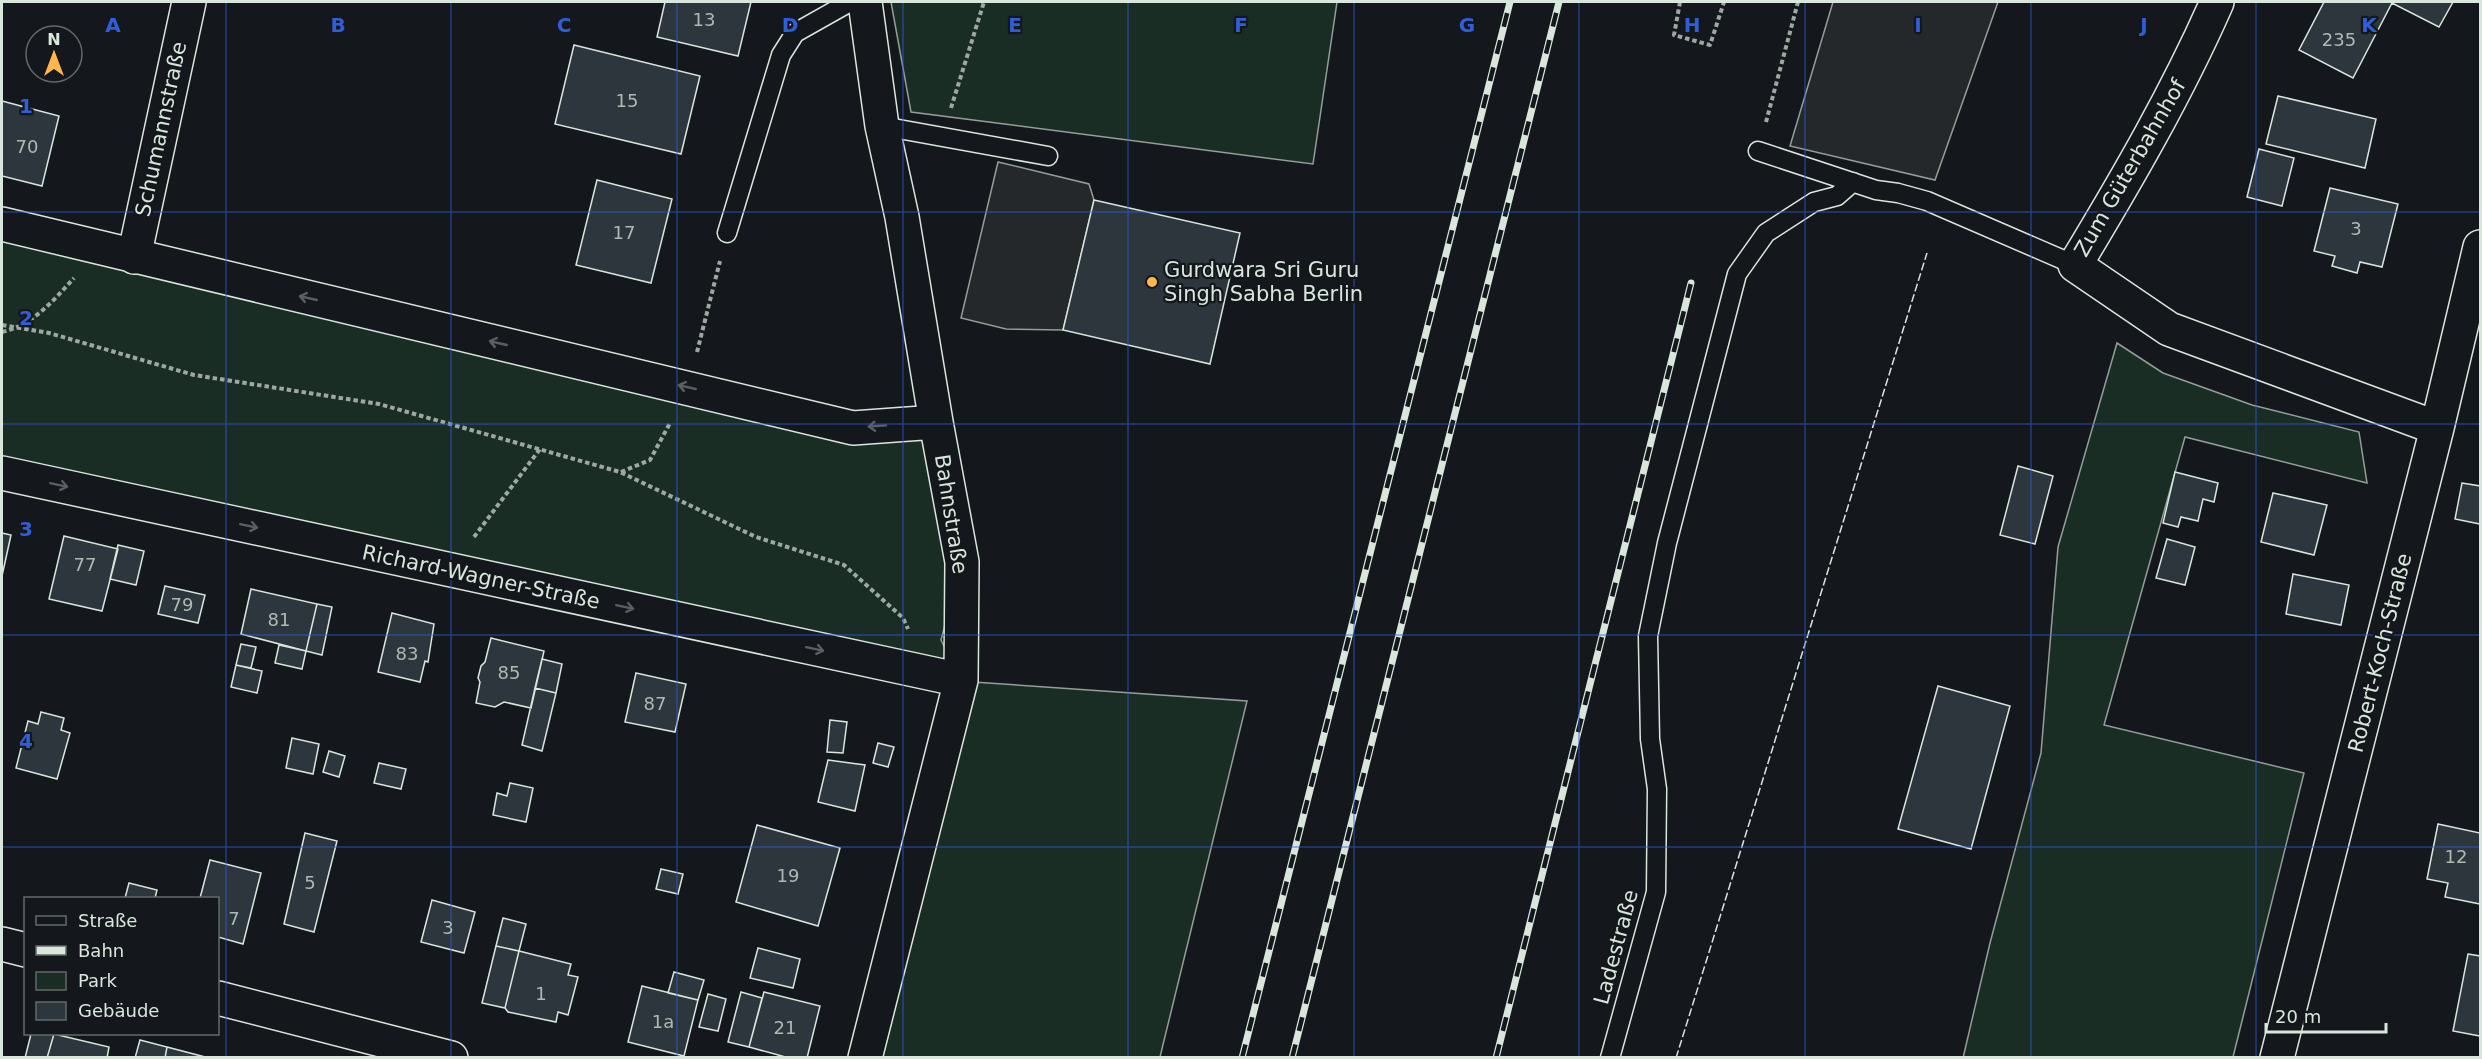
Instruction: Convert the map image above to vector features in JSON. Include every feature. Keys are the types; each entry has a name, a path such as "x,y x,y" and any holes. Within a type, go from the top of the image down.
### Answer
{"street":[{"name":"Schumannstraße","path":"134,257 189,2"},
{"name":"Bahnstraße","path":"865,2 882,126 902,217 962,562 961,680 865,1058"},
{"name":"Zum Güterbahnhof","path":"2217,2 2194,56 2136,164 2075,265 2169,329 2437,428"},
{"path":"2,224 853,428 936,422"},
{"name":"Robert-Koch-Straße","path":"2277,1058 2481,247"},
{"name":"Richard-Wagner-Straße","path":"2,473 961,680"},
{"path":"2,944 24,950"},
{"path":"219,998 451,1058"}],"lane":[{"path":"727,233 781,56 795,33 850,2"},
{"path":"882,126 1048,156"},
{"path":"1758,151 1876,190 1928,201 2075,265"},
{"name":"Ladestraße","path":"1610,1058 1656,891 1657,789 1650,739 1648,636 1667,543 1737,274 1766,232 1814,202 1837,196 1853,182"}],"path":[{"path":"1680,2 1674,35 1710,45 1724,2"},
{"path":"1758,151 1798,2"},
{"path":"620,472 650,460 688,388 727,233"},
{"path":"2,332 17,329 48,307 100,249"},
{"path":"2,325 49,333 194,375 379,404 620,472 756,537 844,565 903,618 928,673"},
{"path":"445,569 484,526 540,449"}],"green space":[{"path":"891,2 1337,2 1313,164 911,112"},
{"path":"2,224 853,428 936,422 962,562 941,640 961,680 2,473"},
{"path":"2117,343 2163,373 2252,405 2359,432 2367,483 2185,437 2104,725 2304,773 2233,1057 1963,1058 1990,943 2041,753 2058,547"},
{"path":"973,682 1247,701 1160,1057 868,1058"}],"shaded area":[{"path":"1833,2 1998,2 1935,180 1790,146"},
{"path":"998,162 1089,184 1094,200 1063,330 1006,329 961,318"}],"building":[{"path":"665,2 751,2 738,56 657,37"},
{"path":"2324,2 2453,2 2439,27 2392,3 2353,78 2299,50"},
{"path":"574,45 700,76 681,154 555,124"},
{"path":"2278,96 2376,119 2365,168 2266,144"},
{"path":"2,101 59,116 42,186 2,176"},
{"path":"2259,149 2294,158 2282,206 2247,197"},
{"path":"597,180 672,199 651,283 576,265"},
{"path":"2330,188 2398,204 2382,267 2360,262 2357,273 2332,266 2335,256 2314,251"},
{"name":"Gurdwara Sri Guru Singh Sabha Berlin","path":"1094,200 1240,233 1210,364 1063,330"},
{"path":"2018,466 2053,476 2035,544 2000,535"},
{"path":"2175,472 2218,483 2214,502 2203,499 2198,521 2181,517 2178,527 2163,523"},
{"path":"2462,483 2480,486 2480,524 2455,519"},
{"path":"2273,493 2327,505 2314,555 2261,542"},
{"path":"2,533 11,535 2,576"},
{"path":"64,536 118,549 102,611 49,599"},
{"path":"2167,539 2195,547 2185,585 2156,578"},
{"path":"118,545 144,551 136,585 110,579"},
{"path":"2293,574 2349,585 2341,625 2286,614"},
{"path":"165,586 205,595 198,623 158,614"},
{"path":"251,589 317,604 306,651 241,634"},
{"path":"317,604 332,607 322,655 306,651"},
{"path":"392,613 434,624 428,662 425,661 420,682 378,672"},
{"path":"491,638 544,651 531,708 504,702 495,707 476,703 480,682 478,678"},
{"path":"241,644 256,647 251,668 236,665"},
{"path":"279,645 306,651 302,669 275,663"},
{"path":"542,659 562,664 556,693 535,688"},
{"path":"236,665 262,671 257,693 231,687"},
{"path":"636,673 686,684 675,732 625,722"},
{"path":"1938,686 2010,706 1971,849 1898,829"},
{"path":"535,688 556,693 542,751 522,745"},
{"path":"41,712 64,718 61,730 70,733 57,779 16,768 28,721 38,724"},
{"path":"830,720 847,722 843,753 827,752"},
{"path":"292,738 319,744 313,774 286,768"},
{"path":"878,743 894,747 888,767 873,763"},
{"path":"329,751 345,756 339,777 323,772"},
{"path":"828,760 865,765 855,811 818,802"},
{"path":"379,763 406,769 401,789 374,783"},
{"path":"510,783 533,788 526,822 493,815 497,793 507,796"},
{"path":"2438,824 2480,833 2480,904 2445,897 2448,883 2427,879"},
{"path":"757,825 840,848 818,926 736,902"},
{"path":"305,833 337,841 314,932 284,924"},
{"path":"210,860 261,873 243,944 219,937 219,897 200,897"},
{"path":"661,869 683,874 678,894 656,889"},
{"path":"129,883 157,890 155,897 125,897"},
{"path":"432,900 475,912 464,953 421,942"},
{"path":"503,918 526,924 519,951 496,946"},
{"path":"496,946 519,951 505,1008 482,1003"},
{"path":"758,948 800,959 793,988 750,978"},
{"path":"519,951 571,964 568,975 578,977 568,1015 558,1012 556,1022 508,1012 505,1008"},
{"path":"2468,954 2480,956 2480,1036 2453,1031"},
{"path":"674,972 704,980 698,1000 668,993"},
{"path":"642,986 698,1000 684,1056 628,1042"},
{"path":"741,992 762,998 749,1047 728,1042"},
{"path":"764,992 820,1006 807,1058 789,1058 749,1047"},
{"path":"708,994 726,999 718,1031 699,1027"},
{"path":"31,1035 54,1035 47,1058 25,1058"},
{"path":"54,1035 109,1047 107,1058 47,1058"},
{"path":"140,1040 167,1047 165,1058 135,1058"},
{"path":"167,1047 209,1058 165,1058"}],"railway":[{"path":"1242,1058 1510,2"},
{"path":"1292,1058 1559,2"},
{"path":"1496,1058 1691,283"}],"fence":[{"path":"1676,1058 1927,253"}],"place":[{"name":"Gurdwara Sri Guru Singh Sabha Berlin","path":"1152,282"}]}
